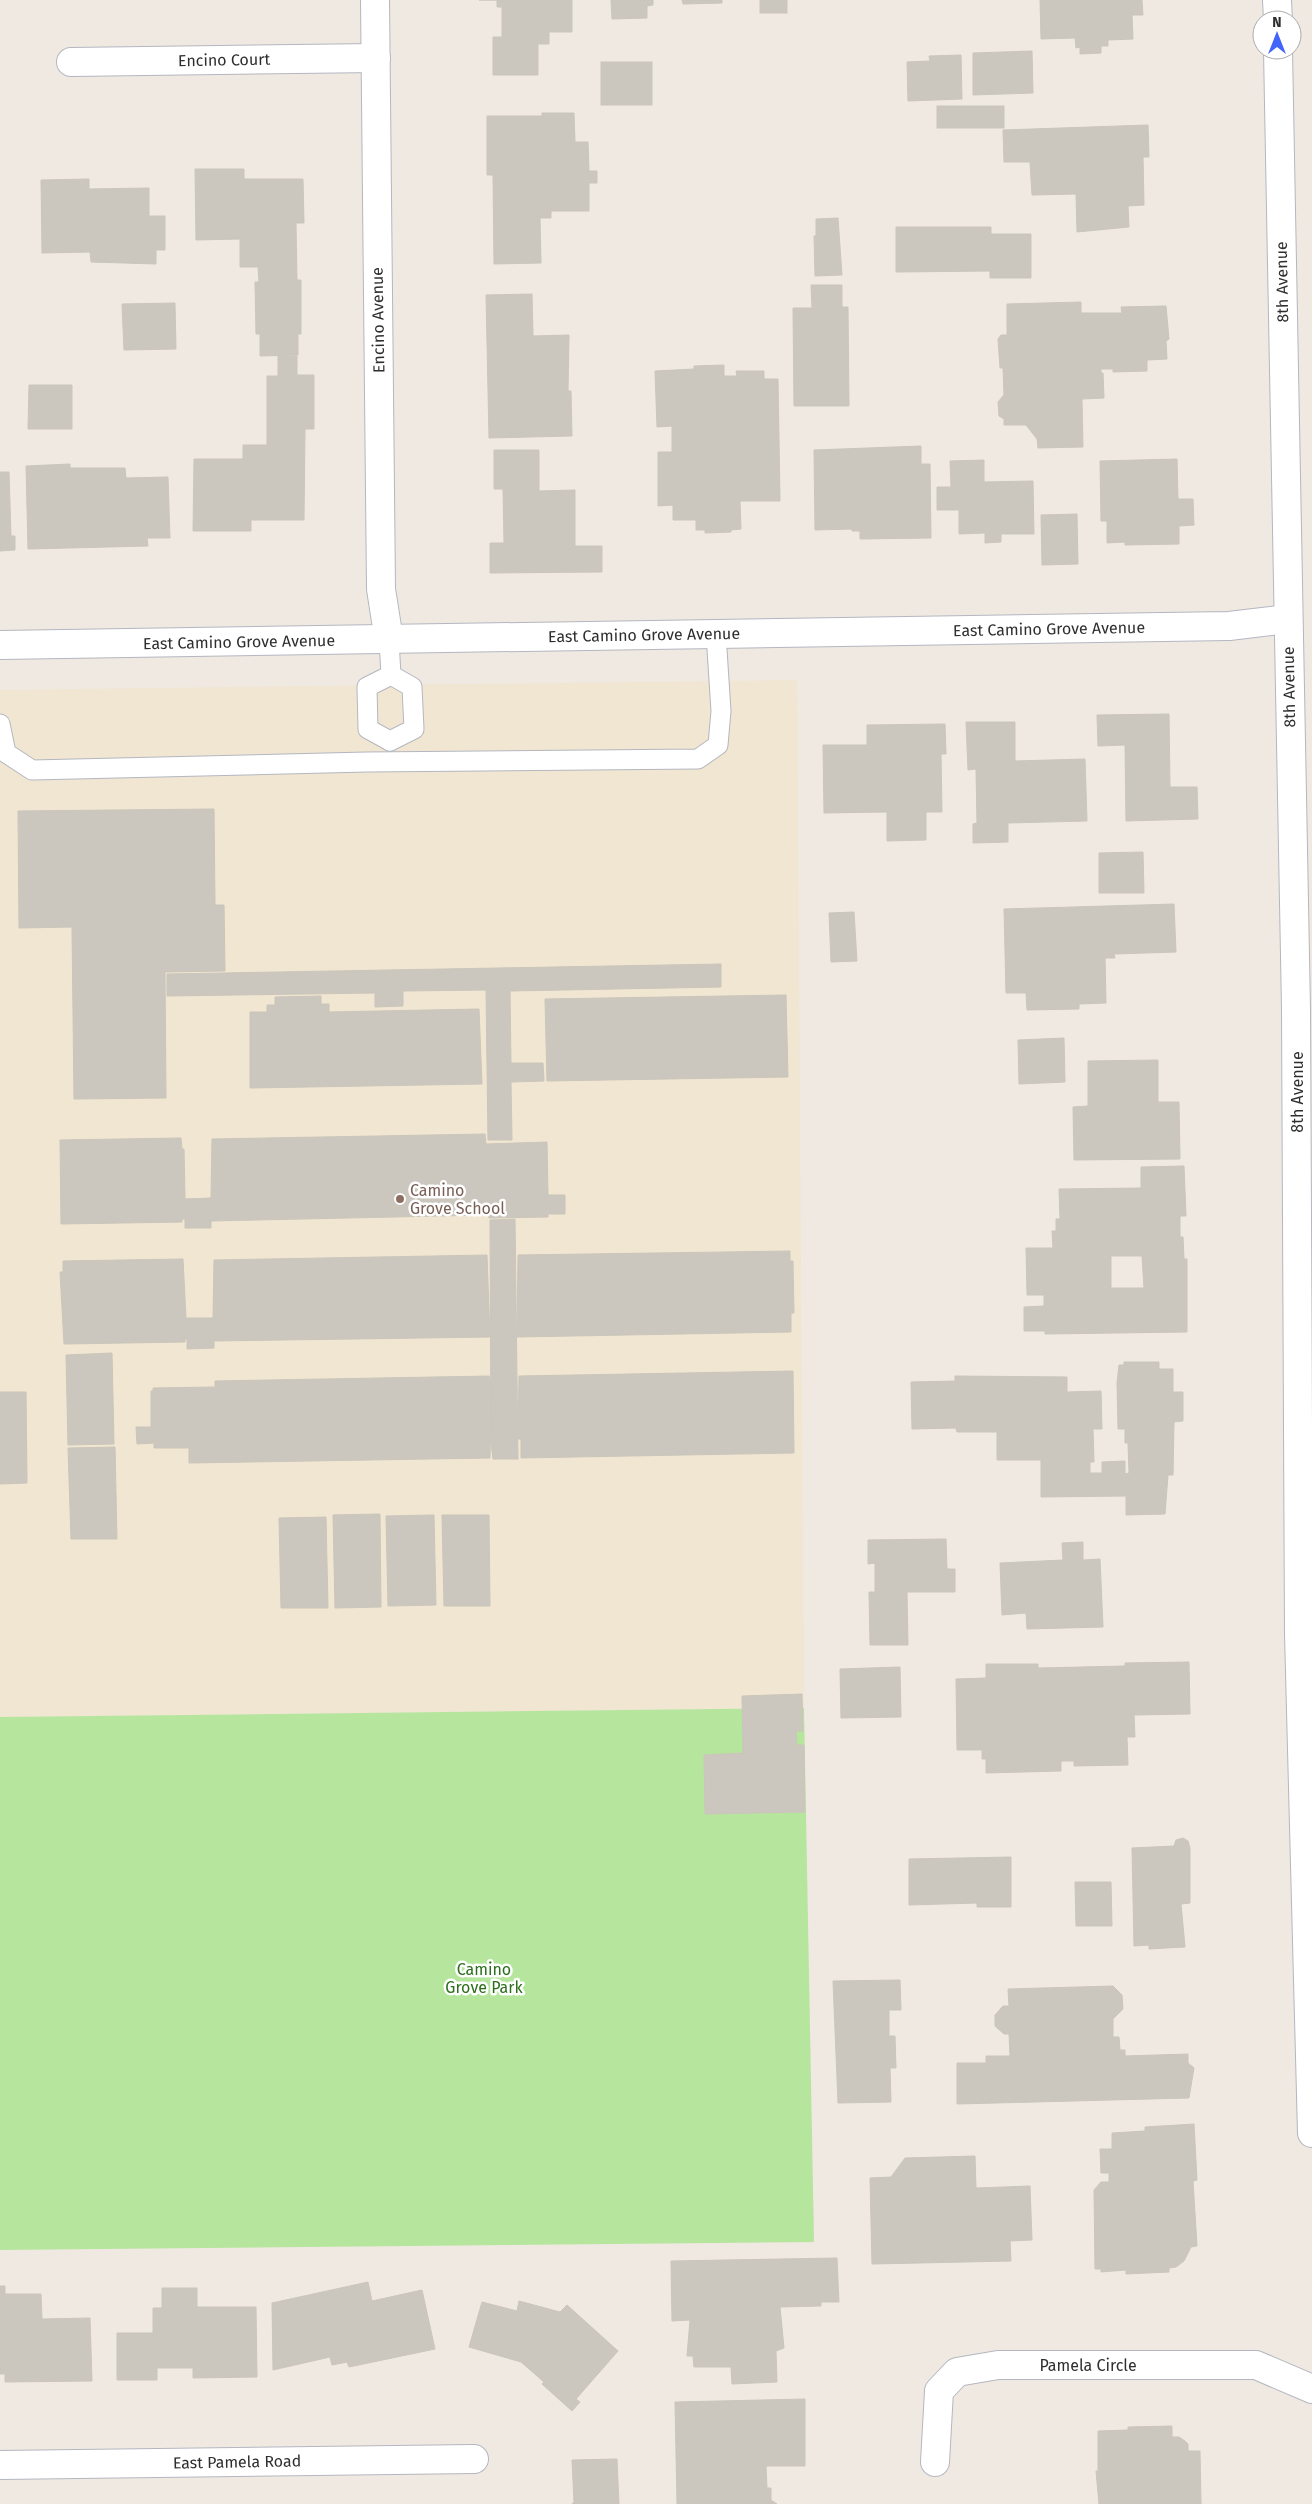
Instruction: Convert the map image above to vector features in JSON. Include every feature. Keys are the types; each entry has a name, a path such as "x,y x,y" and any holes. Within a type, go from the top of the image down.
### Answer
{"street":[{"name":"Encino Avenue","path":"375,0 380,589 389,640"},
{"name":"Encino Court","path":"71,62 376,58"},
{"name":"8th Avenue","path":"1278,60 1288,620 1304,1009 1306,1609 1312,2133"},
{"name":"East Camino Grove Avenue","path":"0,645 1228,626 1288,620"},
{"name":"Pamela Circle","path":"935,2462 938,2390 957,2372 998,2365 1256,2365 1312,2389"},
{"name":"East Pamela Road","path":"0,2465 474,2459"}],"lane":[{"path":"0,724 6,753 32,770 391,762 698,759 718,745 720,711 716,634"},
{"path":"389,640 391,675"},
{"path":"390,741 414,729 412,687 391,675"},
{"path":"390,741 368,729 367,687 391,675"},
{"path":"390,741 391,762"}],"shaded area":[{"name":"Camino Grove School","path":"797,680 804,1708 0,1717 0,690"}],"green space":[{"name":"Camino Grove Park","path":"804,1708 814,2242 0,2250 0,1717"}],"building":[{"path":"497,0 572,0 572,32 549,32 549,44 538,44 538,75 493,75 493,37 502,37 502,7 497,7"},
{"path":"611,0 653,0 653,5 647,6 647,18 612,19"},
{"path":"682,0 722,0 722,3 683,4"},
{"path":"760,0 787,0 787,13 760,13"},
{"path":"1040,0 1142,0 1143,15 1132,15 1133,39 1108,40 1108,46 1101,46 1101,53 1080,54 1080,47 1076,48 1075,38 1041,39"},
{"path":"1032,51 1033,93 973,95 973,53"},
{"path":"961,55 962,99 908,101 907,62 930,61 929,56"},
{"path":"601,62 652,62 652,105 601,105"},
{"path":"937,106 1004,106 1004,128 937,128"},
{"path":"542,113 574,113 575,142 588,142 589,171 597,171 597,183 589,183 589,211 551,211 551,218 540,218 541,263 494,264 493,175 487,175 487,116 542,116"},
{"path":"1148,125 1149,157 1143,157 1144,205 1128,206 1129,227 1077,232 1076,194 1032,195 1030,162 1004,162 1003,130"},
{"path":"195,169 244,169 244,179 303,179 304,223 296,223 297,280 301,280 301,334 298,334 298,355 260,356 260,334 256,334 255,282 259,282 258,267 240,267 240,239 196,240"},
{"path":"89,179 89,189 149,188 149,216 165,216 165,250 156,250 156,264 91,262 90,252 42,253 41,180"},
{"path":"838,218 842,275 815,276 814,236 816,236 816,219"},
{"path":"896,227 991,227 991,234 1031,234 1031,278 990,278 990,271 896,272"},
{"path":"811,285 842,285 842,307 848,307 849,406 794,406 793,308 812,308"},
{"path":"532,294 533,336 569,335 568,391 571,391 572,436 489,438 486,295"},
{"path":"1081,302 1081,313 1122,313 1121,307 1166,306 1169,339 1166,341 1167,359 1147,360 1147,371 1113,372 1113,369 1101,369 1101,373 1103,373 1104,398 1082,399 1083,447 1038,448 1037,439 1026,425 1004,425 1004,419 999,416 998,402 1004,395 1003,368 1000,368 998,339 1001,335 1007,335 1007,304"},
{"path":"175,303 176,349 124,350 122,304"},
{"path":"278,356 297,356 297,375 314,375 314,429 305,429 304,520 251,520 251,531 193,531 194,459 243,459 243,445 267,445 267,376 278,376"},
{"path":"724,365 724,376 737,376 736,371 764,371 764,379 778,379 780,501 740,501 741,529 731,530 731,532 705,533 705,530 696,530 696,520 673,520 673,505 658,506 658,452 672,452 672,426 657,427 655,371 694,369 694,366"},
{"path":"29,385 72,385 72,429 28,429"},
{"path":"921,446 921,464 930,464 931,538 860,539 860,531 852,531 852,529 815,530 814,450"},
{"path":"494,450 539,450 539,491 575,490 575,546 602,546 602,572 490,573 490,543 504,543 503,489 494,489"},
{"path":"1177,459 1178,499 1193,499 1194,525 1179,526 1179,544 1125,545 1125,542 1107,543 1107,521 1101,521 1100,461"},
{"path":"984,460 984,482 1033,481 1034,534 1001,534 1001,542 985,543 985,533 959,534 959,510 937,510 937,487 951,487 950,461"},
{"path":"70,464 70,468 125,468 126,478 168,477 170,538 147,538 148,546 28,549 26,466"},
{"path":"0,472 9,472 11,536 15,536 15,550 0,551"},
{"path":"1077,514 1078,564 1042,565 1041,515"},
{"path":"1169,714 1170,787 1197,787 1198,819 1126,821 1125,745 1098,746 1097,715"},
{"path":"966,722 1015,722 1015,761 1085,759 1087,821 1008,823 1008,842 973,843 973,824 977,823 976,769 968,770"},
{"path":"945,724 946,754 941,754 942,812 926,812 926,840 887,841 887,812 824,813 823,745 867,745 867,725"},
{"path":"214,809 215,905 224,905 225,971 165,972 166,1098 74,1099 72,927 19,928 18,811"},
{"path":"1143,852 1144,893 1099,893 1099,853"},
{"path":"1174,904 1176,952 1114,954 1115,958 1105,958 1106,1003 1079,1004 1079,1009 1027,1010 1026,993 1006,993 1004,909"},
{"path":"854,912 857,961 831,962 829,913"},
{"path":"721,964 721,987 510,991 511,1063 543,1063 544,1081 511,1082 512,1140 488,1140 486,990 403,991 403,1006 375,1007 375,993 167,996 167,974"},
{"path":"786,995 788,1077 547,1081 545,999"},
{"path":"321,996 321,1004 329,1004 329,1012 479,1009 482,1084 250,1088 250,1012 267,1012 267,1005 275,1005 275,997"},
{"path":"1064,1038 1065,1082 1019,1084 1018,1040"},
{"path":"1158,1060 1158,1102 1179,1102 1180,1159 1074,1160 1073,1107 1088,1106 1088,1061"},
{"path":"485,1134 486,1144 547,1142 548,1195 565,1195 565,1214 548,1214 548,1217 489,1218 489,1215 486,1215 211,1221 211,1228 185,1228 185,1219 182,1219 182,1222 61,1224 60,1140 181,1138 182,1149 184,1149 185,1199 211,1198 212,1139"},
{"path":"1184,1166 1186,1216 1180,1216 1180,1237 1183,1237 1184,1259 1187,1259 1187,1332 1045,1334 1045,1331 1024,1331 1024,1307 1044,1306 1044,1295 1027,1295 1026,1248 1053,1248 1052,1231 1056,1231 1056,1219 1060,1219 1059,1189 1141,1188 1141,1167","holes":["1111,1256 1142,1256 1144,1288 1111,1288"]},
{"path":"515,1219 518,1459 493,1459 491,1442 490,1220"},
{"path":"790,1251 790,1261 793,1261 794,1313 791,1313 791,1332 517,1337 518,1255"},
{"path":"487,1255 490,1337 214,1341 214,1348 187,1349 187,1339 185,1339 185,1342 64,1344 60,1272 63,1272 63,1261 183,1259 186,1318 213,1318 214,1260"},
{"path":"112,1353 114,1444 68,1445 66,1355"},
{"path":"1124,1362 1159,1362 1159,1369 1173,1369 1173,1392 1183,1392 1183,1421 1174,1422 1173,1475 1168,1475 1165,1514 1126,1515 1126,1496 1041,1497 1041,1460 997,1460 997,1432 957,1432 956,1428 912,1429 911,1382 955,1381 955,1376 1067,1377 1067,1392 1101,1391 1102,1429 1093,1429 1094,1462 1090,1462 1090,1473 1102,1473 1102,1462 1125,1461 1125,1474 1129,1473 1128,1443 1125,1443 1125,1429 1118,1429 1117,1383 1119,1365 1124,1365"},
{"path":"793,1371 794,1453 521,1458 521,1439 518,1439 519,1376"},
{"path":"489,1376 491,1386 490,1458 189,1463 189,1448 154,1448 154,1443 137,1444 136,1427 151,1427 151,1391 153,1391 153,1388 214,1387 215,1390 215,1381"},
{"path":"0,1392 26,1392 27,1483 0,1484"},
{"path":"115,1447 117,1539 71,1539 68,1448"},
{"path":"380,1514 381,1607 335,1608 333,1515"},
{"path":"434,1515 436,1605 388,1606 386,1516"},
{"path":"442,1515 489,1515 490,1606 444,1606"},
{"path":"326,1517 328,1608 281,1608 279,1518"},
{"path":"946,1539 947,1569 955,1569 955,1592 907,1592 908,1645 870,1645 869,1592 875,1592 875,1563 868,1564 868,1540"},
{"path":"1083,1542 1083,1560 1100,1559 1103,1627 1027,1629 1026,1613 1002,1615 1000,1563 1063,1560 1062,1543"},
{"path":"1189,1662 1190,1714 1134,1715 1135,1737 1127,1737 1128,1765 1074,1766 1074,1761 1061,1761 1061,1771 986,1773 986,1759 982,1759 982,1750 957,1750 956,1679 986,1678 986,1664 1038,1664 1038,1668 1125,1666 1125,1663"},
{"path":"900,1667 901,1717 841,1718 840,1669"},
{"path":"802,1694 803,1731 796,1731 797,1745 804,1745 805,1812 705,1814 704,1755 743,1753 742,1696"},
{"path":"1183,1838 1188,1841 1190,1848 1190,1903 1181,1904 1185,1947 1149,1949 1149,1945 1134,1946 1132,1848 1174,1846 1176,1840"},
{"path":"1011,1857 1011,1907 977,1907 977,1903 909,1905 909,1859"},
{"path":"1075,1882 1111,1882 1112,1926 1076,1926"},
{"path":"900,1980 901,2010 889,2010 889,2036 895,2036 896,2068 890,2068 891,2102 838,2103 833,1981"},
{"path":"1113,1986 1122,1995 1123,2009 1113,2019 1113,2037 1119,2037 1120,2050 1125,2050 1125,2056 1188,2054 1188,2063 1194,2068 1189,2098 957,2104 957,2063 986,2063 986,2056 1010,2056 1009,2034 1004,2034 995,2026 995,2015 1003,2006 1009,2006 1008,1989"},
{"path":"1194,2124 1197,2180 1193,2181 1197,2246 1191,2247 1184,2261 1176,2267 1169,2268 1169,2272 1126,2274 1126,2270 1101,2272 1101,2269 1095,2269 1094,2190 1101,2182 1109,2182 1109,2173 1101,2173 1100,2149 1112,2149 1112,2133 1145,2131 1145,2127"},
{"path":"975,2156 976,2188 1030,2186 1032,2240 1010,2241 1011,2261 872,2264 870,2178 891,2177 905,2158"},
{"path":"837,2258 839,2302 821,2302 821,2306 780,2307 784,2348 776,2351 777,2382 732,2384 731,2367 694,2367 693,2356 687,2356 690,2320 672,2321 671,2261"},
{"path":"368,2282 372,2301 422,2290 435,2349 349,2367 347,2362 332,2365 330,2357 273,2370 272,2303"},
{"path":"0,2286 5,2286 5,2294 41,2294 42,2319 90,2318 92,2381 5,2382 5,2374 0,2374"},
{"path":"162,2288 197,2288 197,2307 256,2307 257,2377 193,2378 193,2368 157,2368 157,2380 117,2380 117,2333 153,2333 153,2308 162,2308"},
{"path":"519,2301 560,2312 567,2305 618,2351 576,2399 580,2402 572,2411 542,2384 544,2382 521,2362 469,2347 482,2302 517,2311"},
{"path":"805,2399 805,2466 766,2466 767,2488 771,2488 771,2500 777,2504 677,2504 675,2402"},
{"path":"1172,2426 1172,2437 1179,2437 1185,2441 1188,2444 1188,2451 1200,2451 1201,2504 1099,2504 1096,2471 1098,2471 1098,2431 1128,2430 1128,2427"},
{"path":"617,2459 619,2504 572,2504 574,2502 572,2460"}],"place":[{"name":"Camino Grove School","path":"400,1199"}]}
